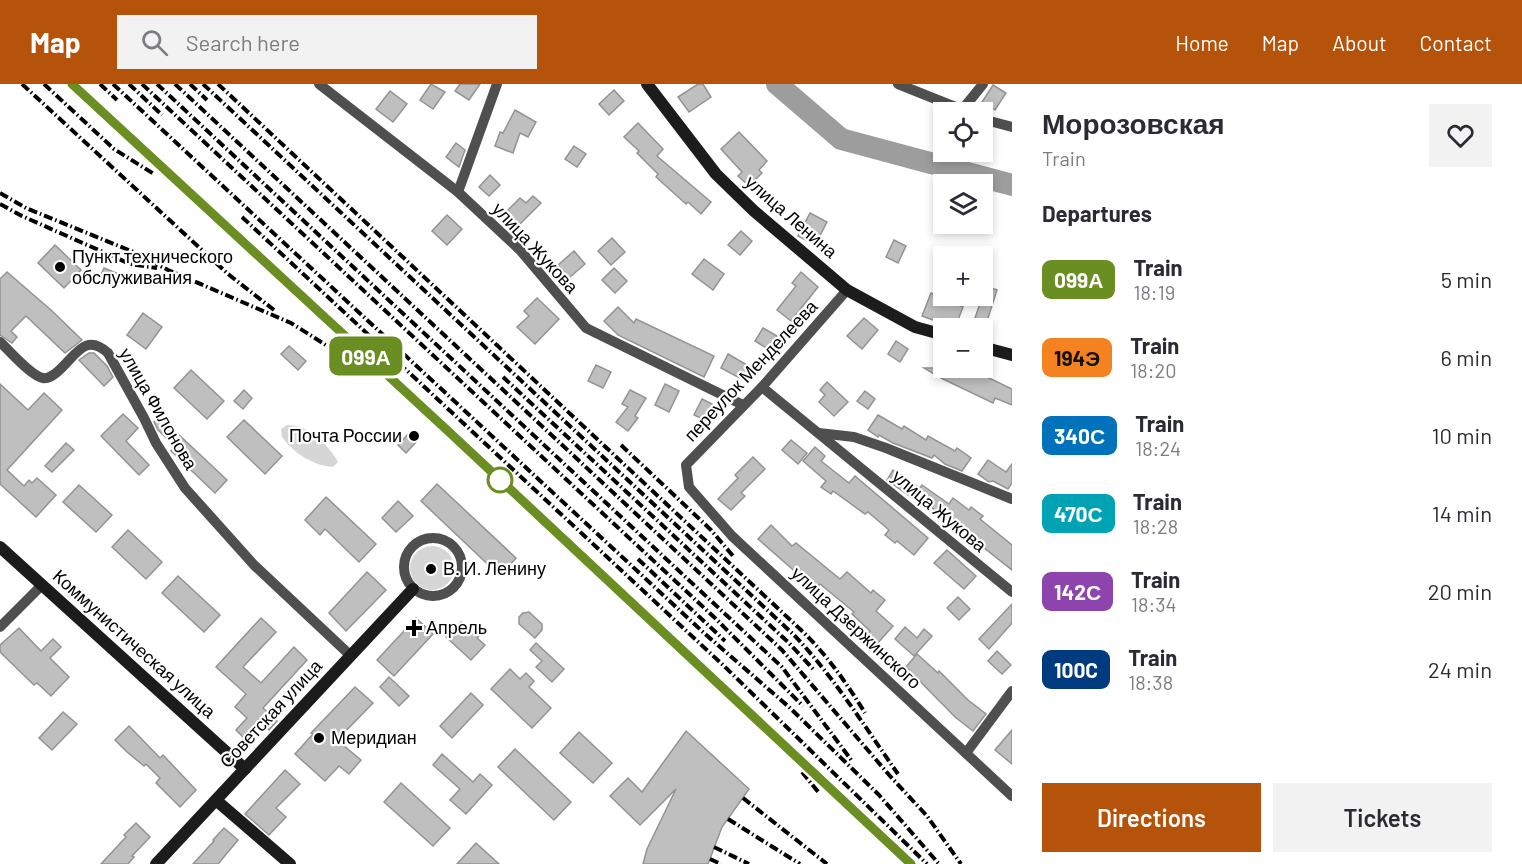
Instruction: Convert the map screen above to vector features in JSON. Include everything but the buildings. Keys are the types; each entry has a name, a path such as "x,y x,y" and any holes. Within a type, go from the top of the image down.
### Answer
{"street":[{"name":"улица Жукова","path":"320,84 458,192 520,250 586,328 743,405"},
{"path":"458,192 497,84"},
{"name":"улица Ленина","path":"647,84 716,174 754,211 847,290 915,327 933,332"},
{"path":"898,84 943,102"},
{"path":"971,102 983,84"},
{"path":"993,122 1012,127"},
{"name":"переулок Менделеева","path":"687,477 686,465 762,387 847,290"},
{"name":"улица Филонова","path":"0,342 29,369 43,378 50,377 89,344 95,344 108,354 156,443 185,488 254,566 351,656"},
{"path":"993,350 1012,355"},
{"name":"улица Жукова","path":"762,387 1012,592"},
{"path":"819,433 854,437 1012,499"},
{"name":"улица Дзержинского","path":"687,477 689,487 732,537 1012,796"},
{"path":"424,539 439,539 453,546 461,559 462,574 454,588 441,596 426,596 413,589 404,576 404,561 411,547 424,539"},
{"name":"Коммунистическая улица","path":"0,547 245,769"},
{"path":"0,627 42,585"},
{"name":"Советская улица","path":"156,864 413,589"},
{"path":"966,753 1012,691"},
{"path":"217,801 290,864"}],"shaded area":[{"path":"287,425 303,428 317,437 338,462 333,467 326,466 298,453 282,437 281,429"},
{"path":"432,546 447,553 454,568 447,583 432,590 417,583 410,568 417,553"}],"waterway":[{"path":"777,84 841,139 1012,185"}],"railway":[{"path":"22,84 228,274 274,310"},
{"path":"44,84 114,149 154,174"},
{"path":"72,84 448,431 911,864"},
{"path":"100,84 117,100"},
{"path":"113,84 704,633 789,707 879,795 939,864"},
{"path":"129,84 162,115"},
{"path":"142,84 715,618 803,706"},
{"path":"157,84 782,667 852,761"},
{"path":"175,84 782,650 927,816 961,864"},
{"path":"190,84 207,100"},
{"path":"203,84 794,635 836,685 898,774"},
{"path":"218,84 801,630 836,669 865,713"},
{"path":"0,193 26,208 136,253 168,270 291,323 359,366"},
{"path":"0,204 130,264 157,268"},
{"path":"242,217 724,666 927,864"},
{"path":"503,377 789,643 813,669"},
{"path":"621,445 711,530 733,556"},
{"path":"638,559 725,641"},
{"path":"802,772 819,793"},
{"path":"743,798 827,864"},
{"path":"728,819 800,864"},
{"path":"714,847 749,864"},
{"path":"710,859 721,864"}],"train":[{"name":"099А","path":"72,84 448,431 911,864"}],"place":[{"name":"Пункт технического обслуживания","path":"60,267"},
{"name":"Почта России","path":"414,436"},
{"name":"В. И. Ленину","path":"431,569"},
{"name":"Апрель","path":"414,628"},
{"name":"Меридиан","path":"319,738"}]}
